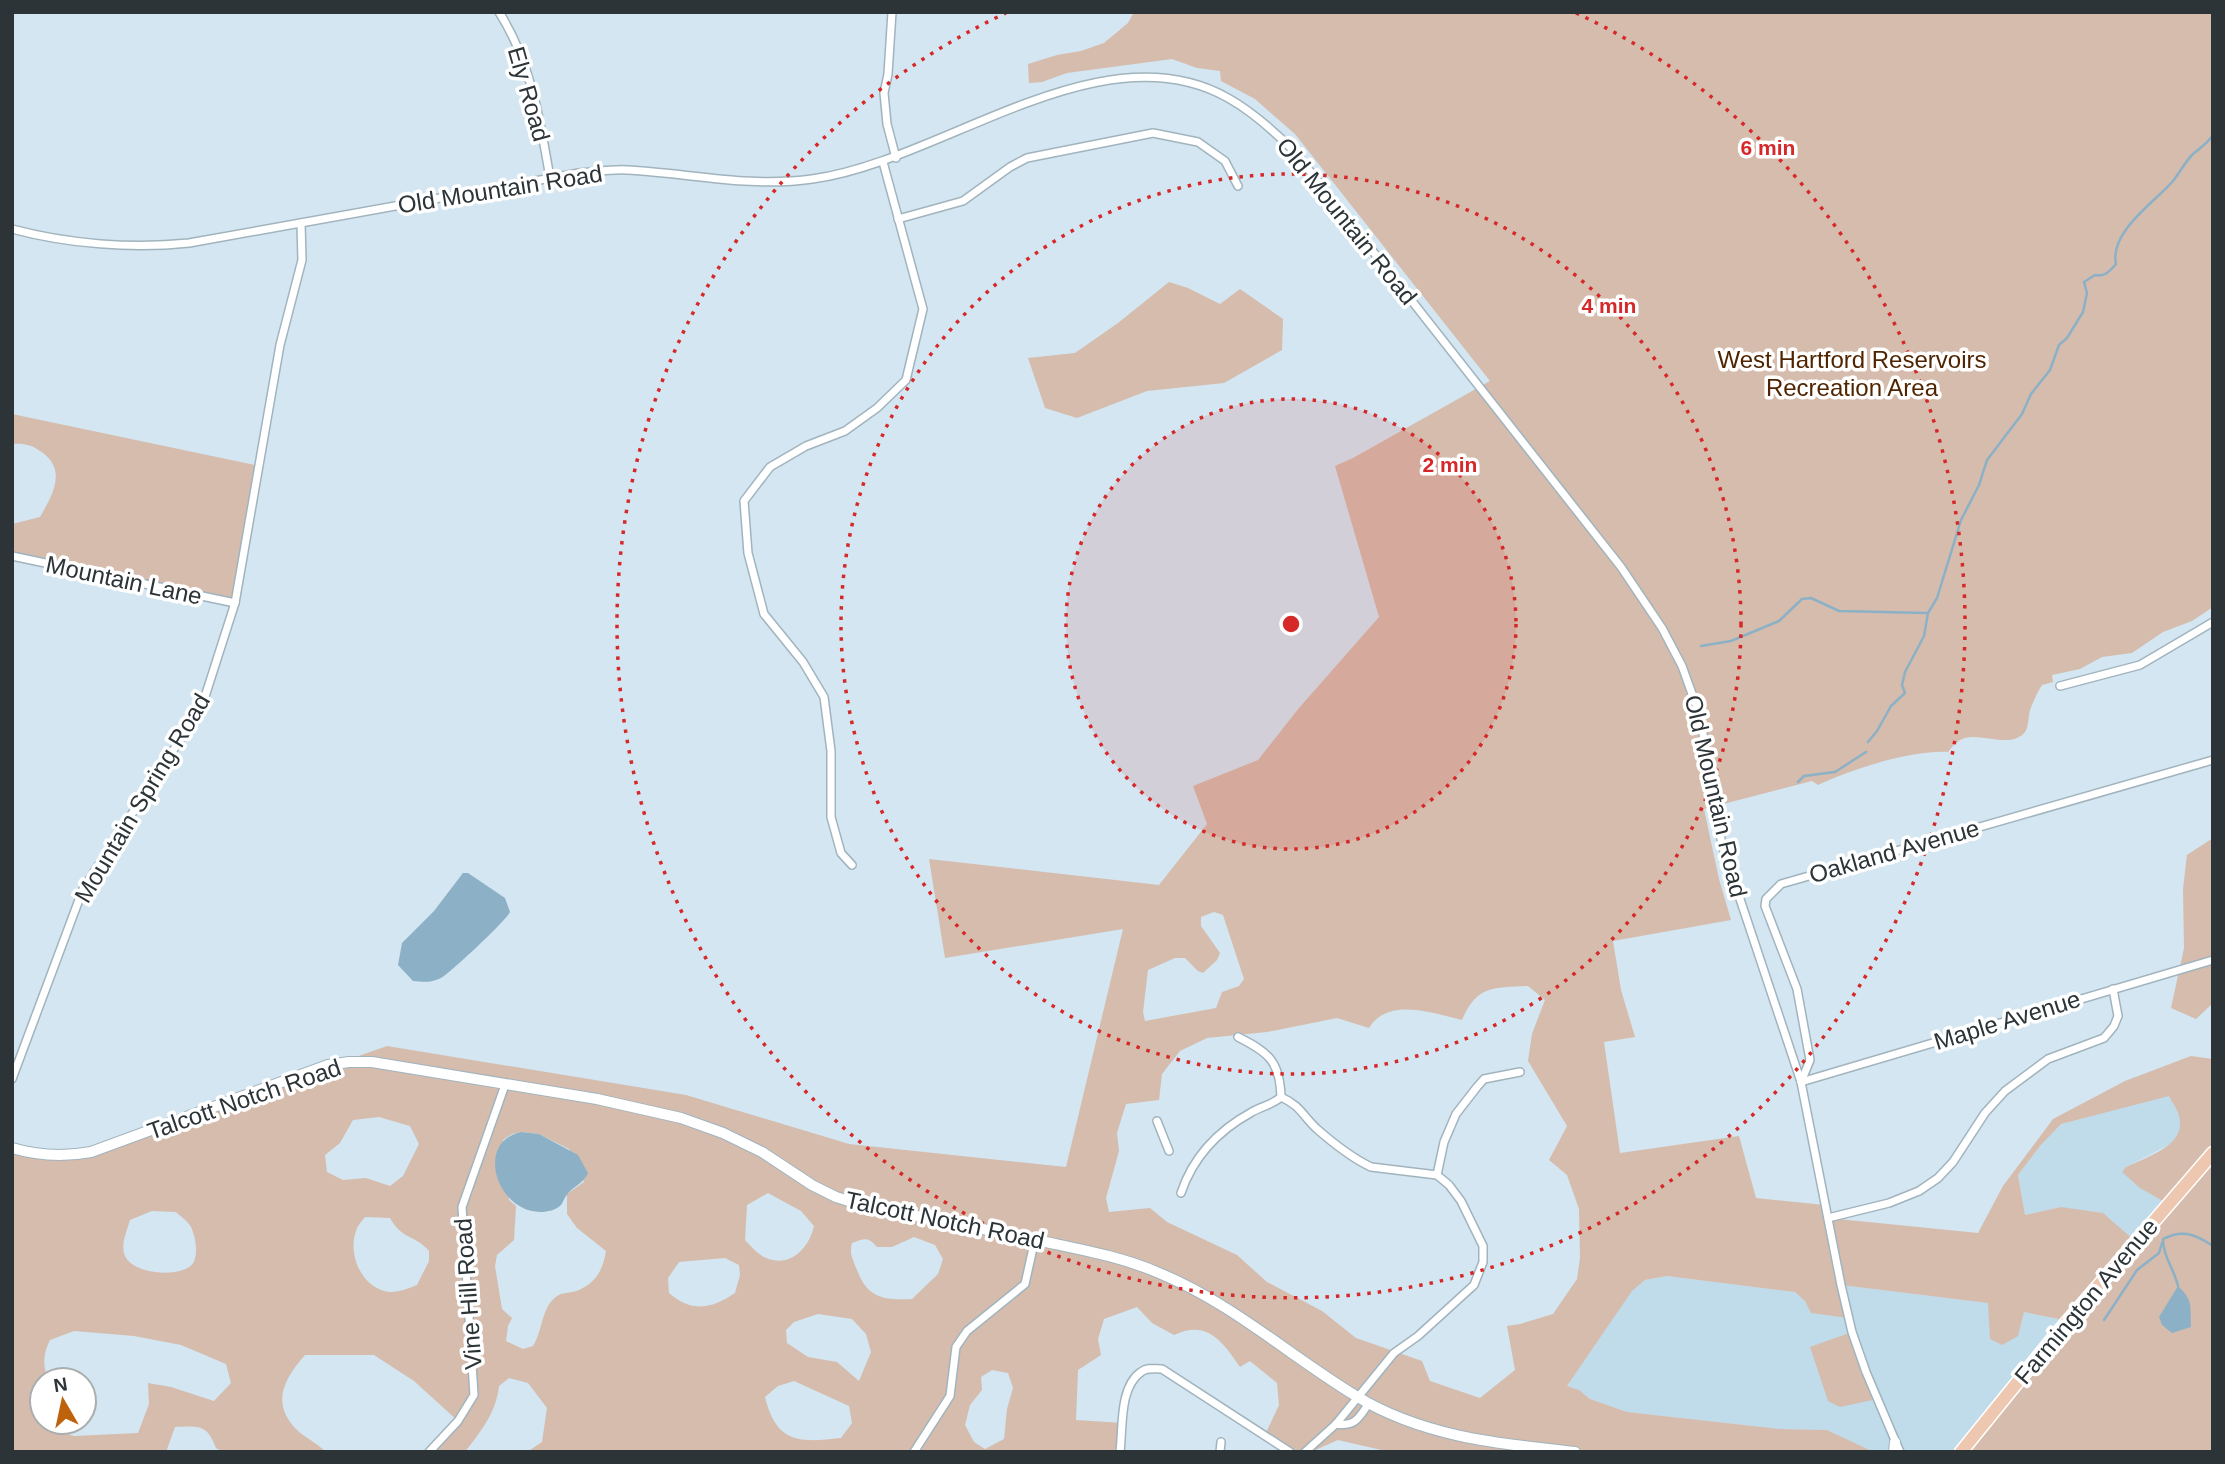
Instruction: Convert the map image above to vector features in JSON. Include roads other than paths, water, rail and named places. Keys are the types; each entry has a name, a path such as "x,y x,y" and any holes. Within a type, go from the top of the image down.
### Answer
{"main road":[{"name":"Farmington Avenue","path":"1961,1452 2054,1337 2213,1153"}],"street":[{"name":"Ely Road","path":"499,12 525,63 550,178"},
{"path":"892,12 888,74 884,93 887,124 896,158"},
{"name":"Old Mountain Road","path":"12,229 68,239 157,245 189,243 579,173 625,170 729,181 787,182 838,175 896,158 1027,104 1074,88 1127,77 1168,78 1208,88 1249,111 1294,151 1621,567 1662,628 1682,666 1700,716 1722,845 1801,1082 1852,1332 1896,1449"},
{"path":"898,219 963,201 1027,158 1153,133 1198,142 1225,161 1238,186"},
{"path":"852,865 841,852 831,817 831,751 824,697 803,662 764,614 748,553 744,501 770,467 806,446 845,431 877,408 906,380 923,309 883,162"},
{"name":"Mountain Spring Road","path":"12,1079 83,889 202,706 235,603 280,345 302,260 302,223"},
{"name":"Mountain Lane","path":"12,556 235,603"},
{"path":"2060,686 2140,665 2213,622"},
{"name":"Oakland Avenue","path":"1801,1082 1810,1060 1797,989 1783,950 1766,915 1765,906 1772,891 1781,884 2213,760"},
{"name":"Maple Avenue","path":"1801,1082 2213,960"},
{"path":"1828,1218 1889,1203 1919,1191 1938,1178 1953,1162 1985,1113 2005,1091 2048,1059 2104,1038 2118,1016 2113,989"},
{"path":"1181,1193 1191,1169 1213,1140 1253,1111 1273,1104 1281,1097 1281,1081 1273,1059 1260,1048 1238,1037"},
{"name":"Talcott Notch Road","path":"12,1148 59,1156 91,1152 328,1065 349,1062 372,1062 597,1099 681,1118 723,1133 762,1152 811,1185 836,1197 865,1206 1120,1259 1186,1284 1214,1299 1358,1398 1389,1413 1444,1433 1520,1447 1575,1452"},
{"path":"1437,1175 1444,1142 1456,1114 1477,1087 1484,1079 1520,1072"},
{"name":"Vine Hill Road","path":"429,1452 458,1421 474,1395 462,1207 505,1085"},
{"path":"1281,1097 1297,1104 1316,1128 1362,1163 1382,1169 1437,1175 1449,1185 1474,1225 1483,1246 1483,1262 1474,1284 1418,1336 1394,1353 1336,1424 1305,1452"},
{"path":"1157,1121 1169,1151"},
{"path":"914,1452 950,1396 956,1347 967,1331 1025,1284 1035,1240"},
{"path":"1120,1452 1128,1388 1141,1371 1151,1368 1163,1369 1290,1452"},
{"path":"1336,1424 1347,1426 1357,1421 1369,1403"},
{"path":"1220,1452 1221,1442"}],"waterway":[{"path":"1868,742 1891,706 1905,693 1902,685 1905,672 1924,636 1928,613 1937,598 1961,520 1979,485 1987,460 2022,414 2031,394 2050,370 2059,345 2067,338 2083,312 2087,293 2084,282 2114,267 2119,240 2126,229 2213,135"},
{"path":"1701,646 1731,641 1779,621 1802,599 1811,598 1839,611 1926,613"},
{"path":"1798,782 1804,776 1835,772 1866,752"},
{"path":"2178,1286 2163,1239 2177,1234 2189,1234 2213,1246"},
{"path":"2104,1320 2137,1270 2159,1253 2162,1243"}],"park label":[{"name":"West Hartford Reservoirs Recreation Area","path":"1852,373"}]}
